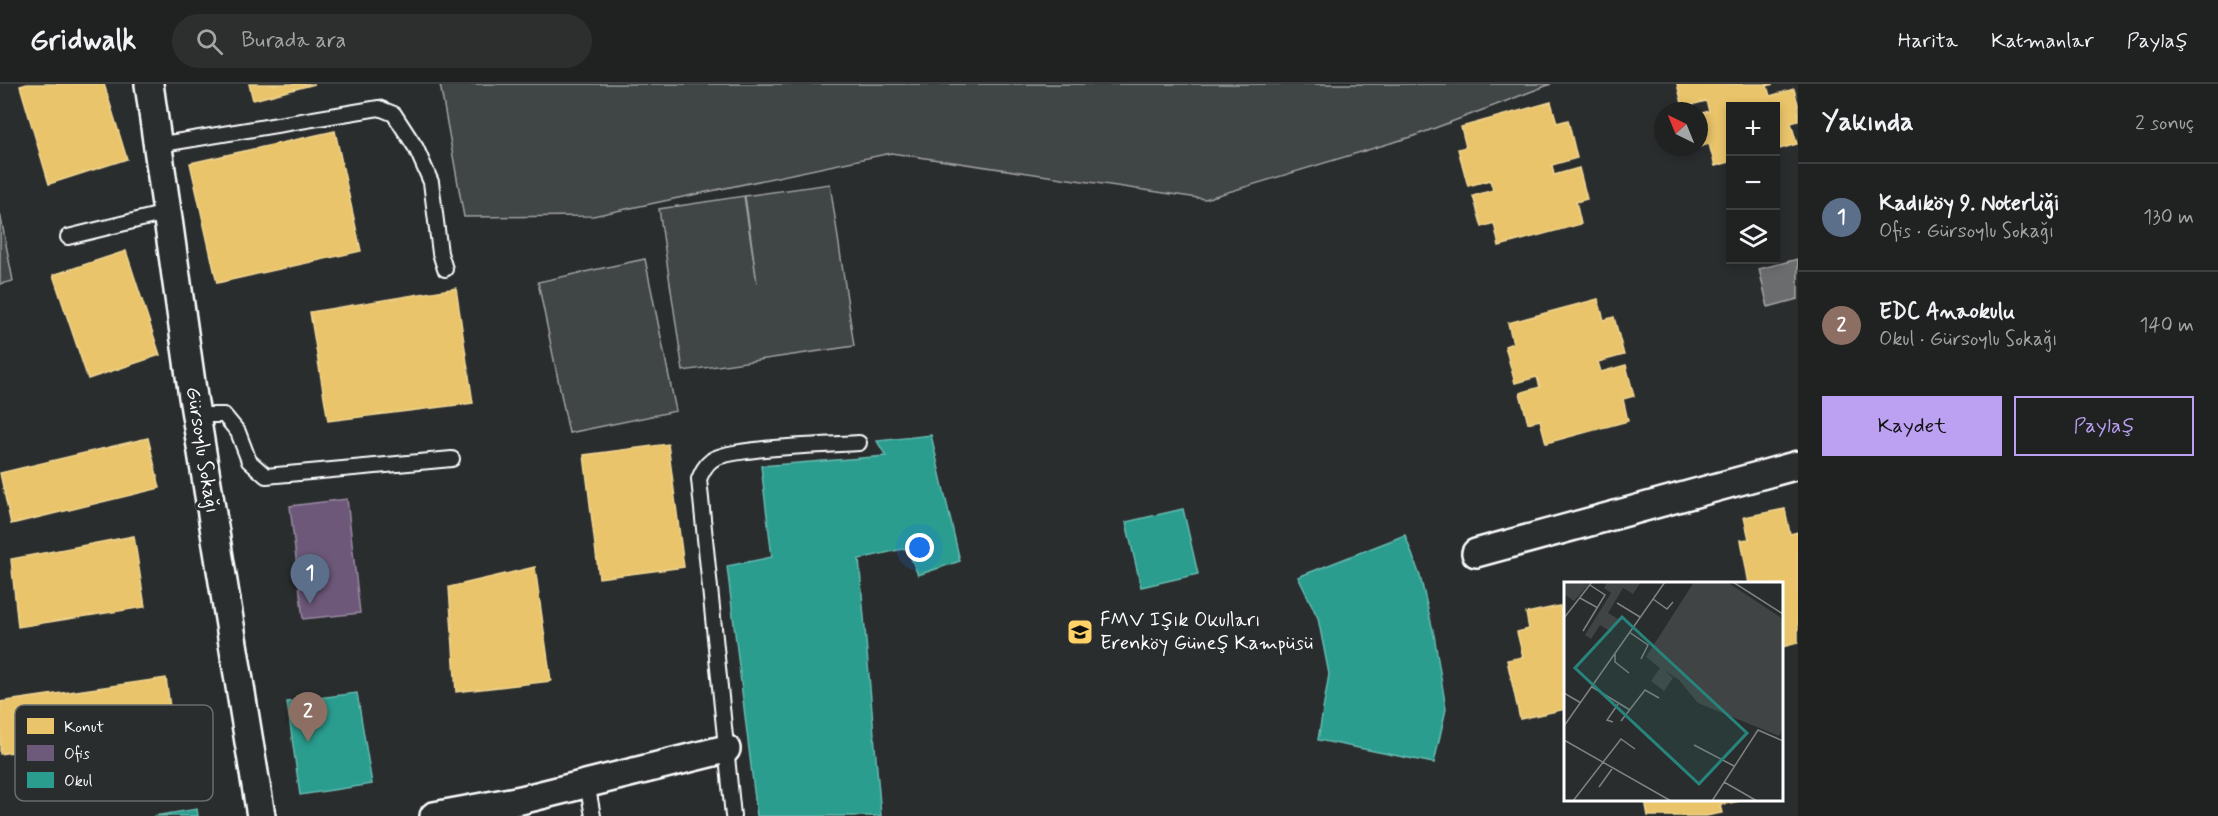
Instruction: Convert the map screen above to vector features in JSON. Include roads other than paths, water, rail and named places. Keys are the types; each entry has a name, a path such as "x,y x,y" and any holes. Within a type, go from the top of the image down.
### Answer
{"street":[{"name":"Gürsoylu Sokağı","path":"149,84 196,415 261,816"},
{"path":"1476,553 1798,465"},
{"path":"434,816 498,805 726,749"}],"lane":[{"path":"157,146 379,108 394,114 416,148 431,182 440,253 445,269"},
{"path":"68,237 166,213"},
{"path":"196,415 224,416 238,432 249,461 266,477 452,459"},
{"path":"733,816 699,479 704,468 712,460 732,452 859,443"},
{"path":"587,783 593,816"}],"place":[{"name":"Kadıköy 9. Noterliği","path":"310,604"},
{"name":"FMV Işık Okulları Erenköy Güneş Kampüsü","path":"1080,632"},
{"name":"EDC Anaokulu","path":"308,742"}]}
